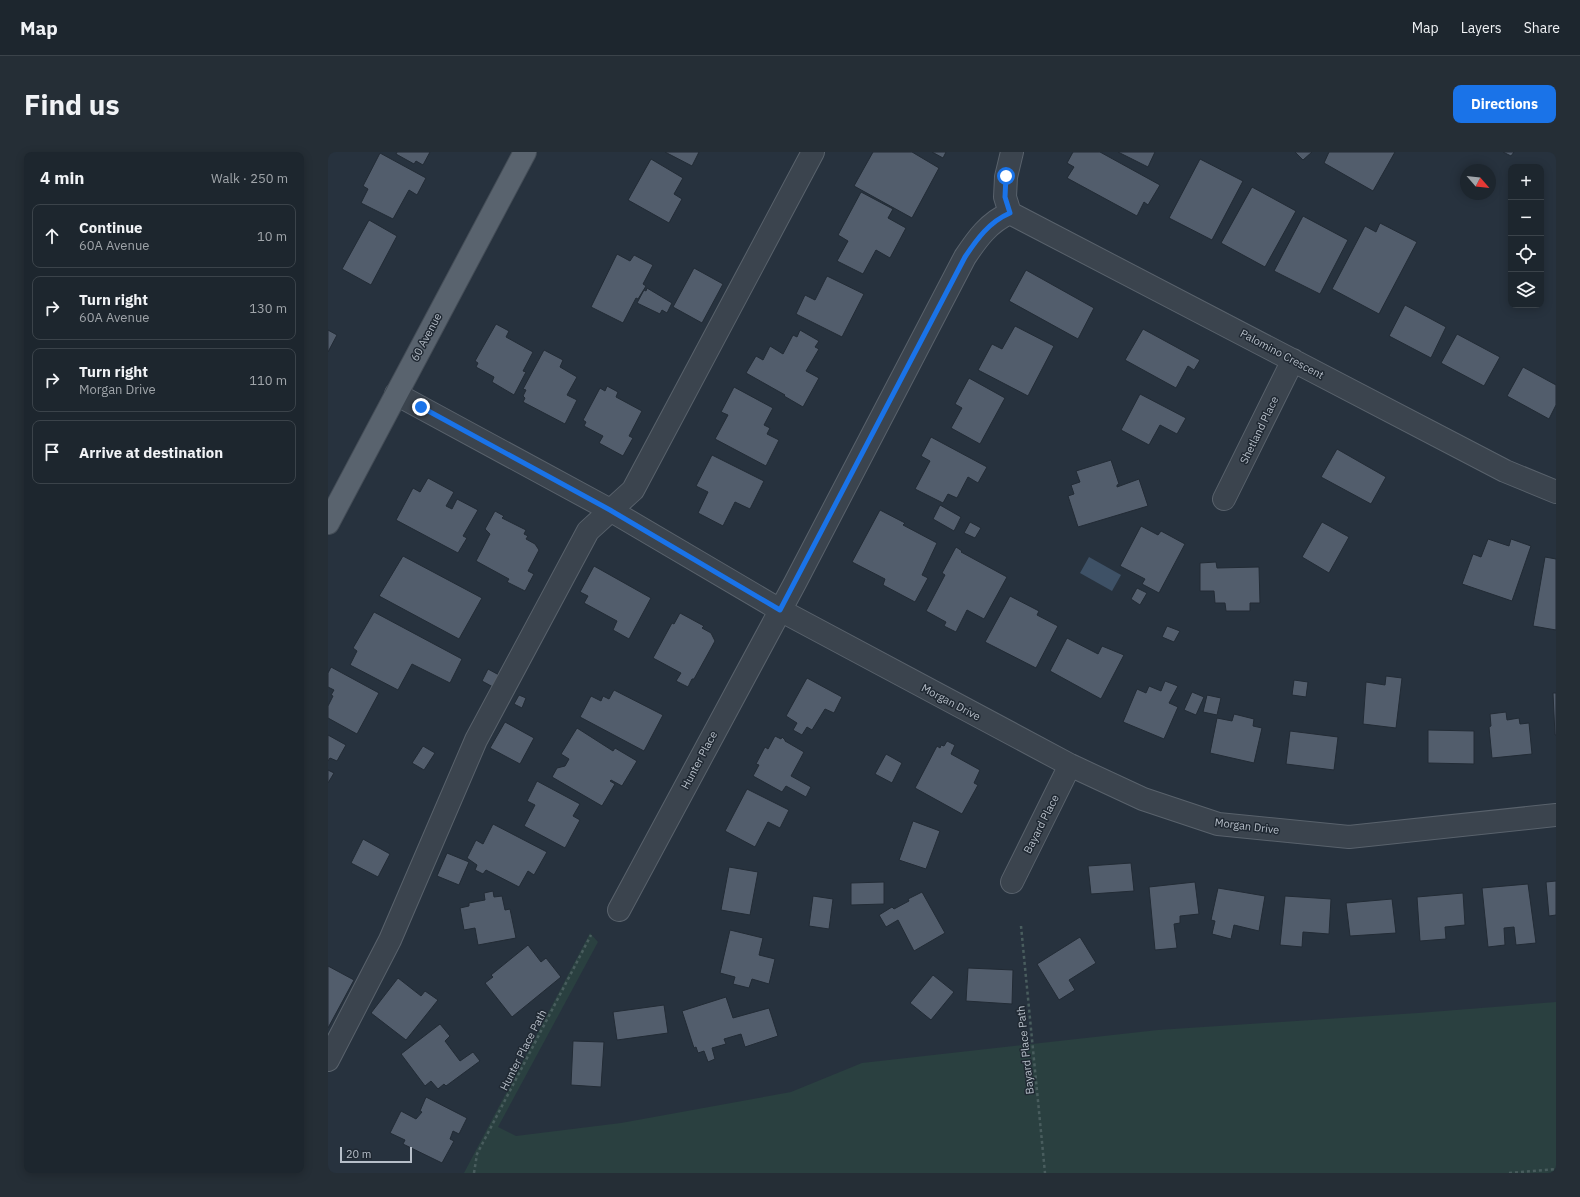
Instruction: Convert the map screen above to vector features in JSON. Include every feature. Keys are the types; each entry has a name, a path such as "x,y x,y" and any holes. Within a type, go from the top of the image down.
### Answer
{"main road":[{"name":"60 Avenue","path":"328,523 525,152"}],"street":[{"path":"328,1060 390,940 476,740 588,531 633,490 813,152"},
{"path":"1010,213 1005,197 1006,176 1012,152"},
{"name":"Palomino Crescent","path":"1010,213 1505,471 1556,492"},
{"name":"Hunter Place","path":"619,910 780,610 965,257 983,233 1001,217 1010,213"},
{"name":"Shetland Place","path":"1224,499 1293,360"},
{"name":"Morgan Drive","path":"396,394 610,510 780,610 1070,765 1143,799 1218,824 1350,837 1556,815"},
{"name":"Bayard Place","path":"1012,882 1070,765"}],"path":[{"name":"Bayard Place Path","path":"1021,926 1045,1173"},
{"name":"Hunter Place Path","path":"474,1173 477,1154 591,935"},
{"path":"1509,1173 1556,1169"}],"green space":[{"path":"590,933 598,942 498,1127 516,1136 621,1123 791,1092 862,1063 1158,1030 1418,1013 1556,1002 1556,1173 464,1173"}],"water":[{"path":"1089,557 1121,575 1112,591 1080,573"}],"building":[{"path":"397,152 430,152 423,165 416,161 414,164 396,154"},
{"path":"665,152 699,152 692,166"},
{"path":"873,152 912,152 939,168 912,218 854,186"},
{"path":"932,152 946,152 943,158"},
{"path":"1073,152 1100,152 1160,185 1148,205 1144,202 1137,216 1067,178 1074,167 1067,163"},
{"path":"1118,152 1155,152 1148,167"},
{"path":"1295,152 1312,152 1303,160"},
{"path":"1329,152 1395,152 1373,191 1324,163"},
{"path":"1503,152 1514,152 1511,156"},
{"path":"380,153 426,178 417,195 409,190 393,219 361,203 368,189 363,186"},
{"path":"651,159 683,178 674,194 682,199 669,223 628,200"},
{"path":"1200,159 1243,181 1212,240 1169,218"},
{"path":"1252,187 1296,211 1265,267 1221,243"},
{"path":"861,192 893,209 888,218 906,228 890,258 876,250 863,274 837,261 848,241 838,235"},
{"path":"1303,216 1348,240 1320,294 1274,271"},
{"path":"369,220 397,236 371,285 342,269"},
{"path":"1380,223 1417,242 1379,314 1332,289 1365,226 1376,232"},
{"path":"617,254 630,261 634,255 653,265 643,284 646,286 638,299 636,298 623,323 591,307"},
{"path":"694,268 723,284 702,323 673,307"},
{"path":"1026,270 1094,308 1078,339 1009,301"},
{"path":"827,276 864,294 842,337 796,314 805,295 815,300"},
{"path":"647,288 672,303 667,313 662,310 660,314 637,303 644,290 646,291"},
{"path":"1405,305 1446,327 1431,358 1389,336"},
{"path":"496,324 509,331 506,337 533,352 523,371 526,372 514,395 492,382 494,377 476,367 478,363 475,361"},
{"path":"1015,326 1054,346 1028,396 978,370 992,344 1002,349"},
{"path":"1143,329 1200,360 1194,370 1188,366 1176,388 1125,360"},
{"path":"328,330 337,335 328,352"},
{"path":"800,330 819,341 815,347 819,349 806,371 819,378 803,407 746,373 756,356 763,360 770,346 783,354 793,335 797,337"},
{"path":"1457,334 1500,357 1484,386 1441,363"},
{"path":"544,350 563,360 560,367 577,377 567,395 577,400 565,424 523,402 525,398 523,396 526,390 523,389"},
{"path":"1523,367 1556,385 1556,405 1549,419 1507,396"},
{"path":"969,378 1005,398 980,444 951,428 962,408 955,404"},
{"path":"607,386 618,392 616,397 642,411 629,436 633,438 623,456 599,443 603,436 584,426 586,422 583,420 600,388 605,391"},
{"path":"734,387 773,408 764,425 770,428 767,434 779,440 766,466 715,439 728,415 721,412"},
{"path":"1140,394 1186,418 1177,434 1160,425 1149,445 1121,430"},
{"path":"931,437 987,467 978,483 968,477 957,498 948,494 943,503 915,489 930,461 921,456"},
{"path":"1337,449 1386,477 1371,504 1321,477"},
{"path":"712,455 764,481 750,509 735,502 723,526 698,513 708,492 696,486"},
{"path":"1111,460 1119,484 1117,487 1139,479 1148,506 1078,527 1068,496 1074,494 1071,485 1080,482 1076,471"},
{"path":"428,478 454,492 446,506 452,509 457,499 478,510 463,536 467,538 458,553 396,520 413,488 420,492"},
{"path":"940,505 961,517 954,531 933,519"},
{"path":"880,510 905,523 903,525 937,543 922,575 928,578 915,602 883,585 885,579 852,562"},
{"path":"495,511 504,516 502,518 526,530 524,534 528,536 526,539 535,544 539,550 528,571 534,574 525,591 507,582 509,579 476,561 490,534 485,529"},
{"path":"970,522 981,528 975,538 964,533"},
{"path":"1322,522 1349,537 1329,573 1302,557"},
{"path":"1141,526 1158,535 1161,531 1185,544 1159,593 1142,584 1145,579 1120,566"},
{"path":"1488,539 1509,546 1511,539 1531,546 1512,601 1462,584 1473,554 1481,557"},
{"path":"956,547 962,551 961,552 1007,577 984,619 967,610 956,632 944,626 946,622 926,611 945,575 942,573"},
{"path":"403,556 482,598 459,639 379,596"},
{"path":"1545,557 1556,559 1556,630 1533,626"},
{"path":"1216,562 1217,568 1259,567 1260,603 1250,603 1250,611 1226,611 1225,603 1215,603 1214,591 1200,591 1200,563"},
{"path":"594,566 651,598 629,639 613,630 617,621 584,603 588,596 580,592"},
{"path":"1137,588 1147,593 1140,605 1131,599"},
{"path":"1010,596 1039,611 1037,615 1058,626 1036,668 985,642"},
{"path":"374,612 462,659 450,683 412,664 398,690 350,665 357,651 353,648"},
{"path":"680,613 704,626 702,628 711,633 715,641 688,687 676,681 681,673 653,658 672,623 674,624"},
{"path":"1167,626 1180,631 1174,642 1162,637"},
{"path":"1067,638 1098,654 1102,646 1124,655 1101,699 1050,671"},
{"path":"331,667 379,693 357,734 328,718 328,706 334,690 328,687 328,673"},
{"path":"488,669 499,675 493,687 482,681"},
{"path":"1386,676 1402,678 1396,728 1363,724 1366,682 1385,685"},
{"path":"807,678 842,697 834,713 825,709 812,730 807,727 802,735 793,730 797,723 786,716"},
{"path":"1294,680 1308,682 1306,697 1292,695"},
{"path":"1165,681 1178,686 1169,703 1178,707 1164,739 1123,722 1137,689 1146,693 1149,686 1161,691"},
{"path":"614,690 663,715 644,751 580,717 591,696 601,701 603,696 609,699"},
{"path":"1192,692 1204,697 1196,715 1184,710"},
{"path":"1553,693 1556,693 1556,735 1555,735"},
{"path":"519,695 526,698 522,708 514,704"},
{"path":"1207,695 1221,698 1217,715 1203,712"},
{"path":"1506,712 1507,720 1519,718 1520,724 1529,723 1532,754 1492,758 1489,727 1491,726 1490,714"},
{"path":"1234,714 1254,719 1253,726 1262,728 1254,763 1210,753 1217,718 1232,721"},
{"path":"505,722 534,738 520,764 490,748"},
{"path":"577,728 613,751 615,748 637,761 622,786 611,780 610,781 615,784 602,806 552,777 557,768 565,766 569,759 561,754"},
{"path":"1428,730 1474,731 1474,764 1428,763"},
{"path":"1290,731 1338,737 1334,770 1286,764"},
{"path":"328,735 346,745 337,761 330,758 328,761"},
{"path":"775,736 781,739 782,737 785,741 804,752 791,776 811,787 806,797 786,786 782,792 753,776 759,765 756,764 765,747 768,749"},
{"path":"947,741 955,745 951,754 980,770 974,783 978,785 962,814 915,788 937,746 940,748 941,745 944,746"},
{"path":"423,746 435,753 424,770 412,763"},
{"path":"886,754 902,763 892,783 875,774"},
{"path":"328,770 334,773 328,783"},
{"path":"537,781 580,804 573,816 580,820 565,848 524,826 535,805 527,801"},
{"path":"747,789 789,810 780,828 768,822 755,847 725,831"},
{"path":"913,821 940,831 926,869 899,860"},
{"path":"493,824 547,852 534,875 528,871 519,887 486,870 483,874 475,870 477,865 467,858 476,840 483,844"},
{"path":"363,839 390,854 378,877 351,863"},
{"path":"447,853 469,862 459,885 437,876"},
{"path":"1131,863 1134,891 1091,894 1088,866"},
{"path":"729,867 758,872 750,915 721,910"},
{"path":"1556,881 1556,915 1549,916 1546,882"},
{"path":"884,882 884,904 851,905 851,883"},
{"path":"1195,882 1199,914 1180,916 1180,923 1174,924 1177,948 1155,950 1149,887"},
{"path":"1528,884 1536,943 1516,945 1514,927 1504,928 1505,945 1488,947 1482,888"},
{"path":"1218,888 1265,896 1259,931 1234,925 1231,939 1212,934 1215,921 1211,920"},
{"path":"493,891 494,897 502,896 505,910 510,909 516,938 478,945 475,928 464,930 460,908 469,906 469,903 485,900 484,893"},
{"path":"922,892 945,933 914,951 898,920 886,927 879,915 892,907 894,909 909,901 908,899"},
{"path":"1463,893 1465,925 1445,927 1446,939 1420,941 1417,897"},
{"path":"813,896 833,899 829,929 809,926"},
{"path":"1285,896 1331,899 1329,934 1303,932 1302,947 1280,945"},
{"path":"1392,899 1396,933 1350,936 1346,903"},
{"path":"730,930 763,938 759,955 775,959 769,984 752,979 749,988 733,984 735,977 720,973"},
{"path":"1080,937 1096,963 1069,980 1075,990 1059,1000 1037,964"},
{"path":"528,945 541,962 546,958 561,977 512,1017 485,983 493,977 491,975"},
{"path":"328,966 354,980 328,1028"},
{"path":"968,968 1013,970 1012,1004 966,1001"},
{"path":"933,975 954,992 931,1020 910,1003"},
{"path":"398,978 421,996 425,991 438,1000 406,1040 371,1013"},
{"path":"726,997 733,1018 769,1008 778,1036 745,1047 741,1034 724,1039 726,1044 712,1048 715,1059 708,1062 704,1051 698,1053 696,1047 694,1048 682,1011"},
{"path":"664,1005 668,1033 617,1040 613,1012"},
{"path":"440,1024 450,1036 445,1041 460,1061 473,1052 480,1061 446,1086 444,1084 438,1089 431,1081 425,1086 401,1054"},
{"path":"573,1041 604,1042 601,1087 571,1085"},
{"path":"426,1097 467,1118 459,1134 453,1131 450,1139 454,1141 442,1163 403,1144 405,1140 390,1133 401,1111 416,1119 422,1112 420,1111"}],"route":[{"path":"421,407 610,510 780,610 965,257 992,223 1010,213 1005,197 1006,176"}]}
